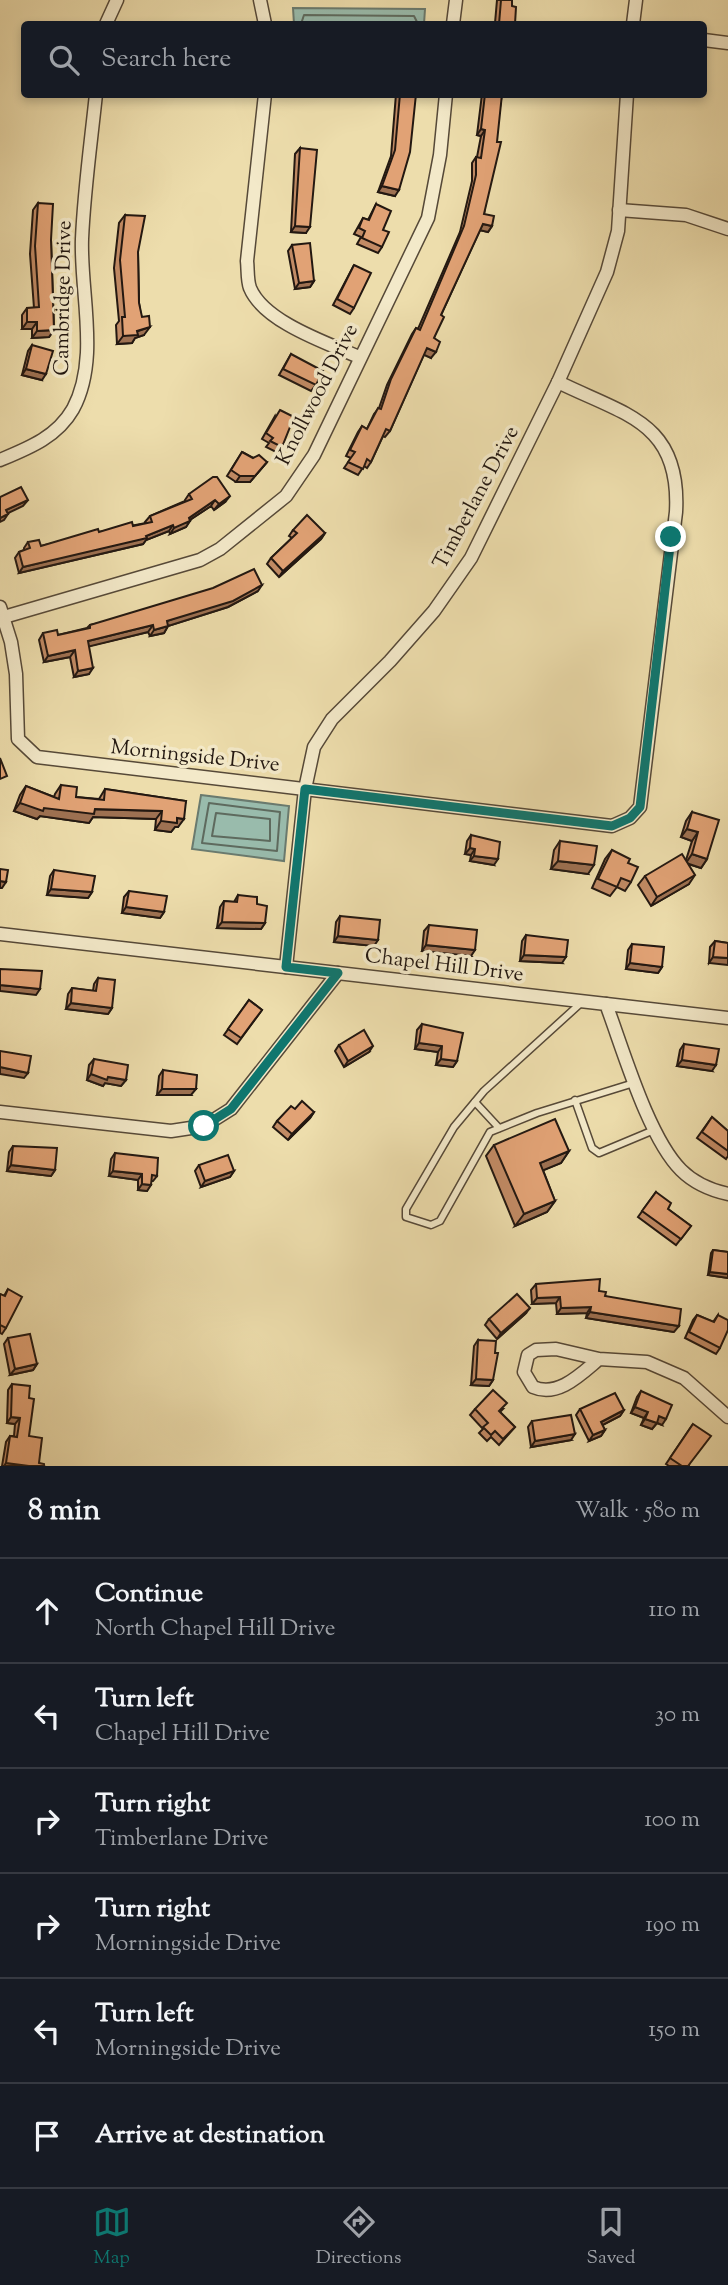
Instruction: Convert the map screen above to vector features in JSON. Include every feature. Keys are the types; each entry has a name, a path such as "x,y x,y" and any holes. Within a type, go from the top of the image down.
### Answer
{"street":[{"path":"107,21 117,0"},
{"path":"260,0 264,21"},
{"path":"453,21 456,0"},
{"path":"634,21 636,0"},
{"path":"707,40 728,43"},
{"name":"Cambridge Drive","path":"0,460 28,449 54,432 72,409 83,383 86,354 82,240 96,98"},
{"path":"265,98 247,261 250,288 263,305 290,326 359,357"},
{"name":"Knollwood Drive","path":"2,612 163,573 220,549 286,496 314,455 428,218 440,155 446,98"},
{"name":"Timberlane Drive","path":"286,967 309,764 323,731 416,631 471,558 558,382 607,272 618,231 627,98"},
{"path":"619,210 686,215 728,229"},
{"name":"Morningside Drive","path":"2,612 16,674 18,739 30,754 51,761 612,826 630,818 640,807 676,512 675,477 662,440 640,422 558,382"},
{"name":"Chapel Hill Drive","path":"0,934 728,1018"},
{"path":"0,1112 171,1131 204,1126 231,1109 338,973"},
{"path":"606,1004 636,1083 669,1155 683,1172 700,1185 728,1194"},
{"path":"599,1359 565,1385 552,1390 533,1387 524,1372 528,1355 545,1349 599,1359 634,1359 673,1371 693,1384 728,1417"}],"lane":[{"path":"583,1001 475,1102 454,1127 405,1209 406,1217 431,1225 440,1221 490,1132 575,1100 636,1083"},
{"path":"575,1100 592,1148 599,1153 656,1129"},
{"path":"475,1102 499,1128"}],"water":[{"path":"293,8 425,9 424,21 294,21"},
{"path":"201,795 289,806 284,861 192,849"}],"building":[{"path":"501,0 512,0 512,6 516,7 515,21 499,21"},
{"path":"400,98 416,98 410,152 399,190 382,186 395,150"},
{"path":"485,98 502,98 497,142 501,142 484,214 494,216 492,226 483,224 441,315 444,317 434,338 440,342 436,352 427,348 390,431 386,429 371,462 367,459 363,469 348,462 355,452 350,450 362,426 367,429 378,408 381,409 391,379 416,328 420,330 464,226 476,175 476,157 481,158 485,130 481,129"},
{"path":"300,148 317,150 310,227 295,226"},
{"path":"38,203 53,204 51,240 54,330 37,331 37,322 27,322 27,308 39,307 35,246"},
{"path":"376,204 391,211 383,230 389,232 382,247 362,238 365,231 359,228 363,218 369,220"},
{"path":"125,215 145,216 138,252 139,303 142,317 149,316 150,327 137,331 138,335 123,336 122,317 125,317 120,260"},
{"path":"310,243 314,281 299,283 292,245"},
{"path":"354,265 371,273 354,308 337,299"},
{"path":"32,345 53,351 46,374 26,369"},
{"path":"291,354 323,371 316,385 283,369"},
{"path":"280,410 294,417 282,447 270,441 273,438 266,433"},
{"path":"242,452 253,458 259,455 267,462 255,476 240,476 231,470"},
{"path":"217,477 230,496 219,504 215,500 189,518 190,521 174,528 173,525 146,536 147,538 23,567 19,552 30,548 28,542 39,540 41,546 98,529 99,532 132,522 133,526 152,522 150,516 192,499 189,494"},
{"path":"21,487 28,500 6,510 8,514 0,518 0,497"},
{"path":"307,515 325,533 283,571 271,558 297,533 293,530"},
{"path":"254,569 262,585 233,601 167,621 168,626 154,630 153,625 88,641 93,668 78,671 75,650 48,656 43,633 57,630 58,635 90,628 90,625 213,588"},
{"path":"0,758 7,776 0,779"},
{"path":"61,785 77,787 76,797 104,800 105,789 186,801 184,819 177,818 177,823 161,821 162,811 95,809 94,814 44,808 43,811 20,803 26,786 59,799"},
{"path":"692,812 719,820 707,859 692,854 698,832 687,829"},
{"path":"471,835 500,842 498,859 474,856 475,849 470,848"},
{"path":"560,841 597,846 594,865 558,861"},
{"path":"612,850 630,859 628,863 638,867 631,882 621,878 617,887 598,879"},
{"path":"682,854 695,875 657,897 645,876"},
{"path":"0,869 8,870 6,882 0,881"},
{"path":"54,870 95,876 92,892 51,889"},
{"path":"129,891 167,896 164,912 126,907"},
{"path":"238,895 257,897 257,904 267,906 265,923 222,922 224,901 237,902"},
{"path":"340,916 380,920 378,940 338,936"},
{"path":"429,925 477,930 475,950 426,945"},
{"path":"526,935 568,940 566,957 524,955"},
{"path":"715,941 728,943 728,958 713,957"},
{"path":"632,944 664,947 662,967 630,963"},
{"path":"0,969 42,971 40,989 0,985"},
{"path":"98,978 115,980 112,1008 71,1003 72,988 96,991"},
{"path":"249,1000 262,1010 241,1038 228,1029"},
{"path":"422,1024 463,1033 457,1061 441,1059 442,1046 419,1043"},
{"path":"364,1030 373,1046 348,1061 339,1045"},
{"path":"684,1044 719,1049 716,1065 682,1060"},
{"path":"0,1051 31,1056 28,1073 0,1067"},
{"path":"94,1059 128,1065 126,1080 108,1077 107,1080 91,1074"},
{"path":"163,1070 197,1075 196,1089 162,1089"},
{"path":"302,1101 314,1112 292,1134 277,1121 291,1106 295,1109"},
{"path":"712,1117 728,1131 728,1151 702,1132"},
{"path":"555,1119 569,1151 540,1163 555,1201 524,1214 494,1145"},
{"path":"13,1146 57,1148 55,1170 11,1165"},
{"path":"115,1153 158,1158 157,1176 152,1175 151,1185 142,1184 142,1174 113,1171"},
{"path":"228,1155 234,1171 205,1181 199,1165"},
{"path":"656,1192 671,1203 668,1209 691,1226 681,1239 642,1211"},
{"path":"713,1250 728,1252 728,1274 710,1272"},
{"path":"600,1279 599,1291 606,1292 605,1296 681,1309 679,1326 590,1312 591,1307 561,1308 560,1297 537,1298 536,1284"},
{"path":"8,1289 22,1297 6,1328 0,1325 0,1294 5,1296"},
{"path":"517,1294 530,1308 501,1333 489,1319"},
{"path":"697,1315 714,1322 718,1315 728,1320 728,1330 720,1348 689,1332"},
{"path":"30,1334 37,1364 15,1369 8,1338"},
{"path":"478,1340 496,1341 495,1353 498,1353 493,1380 476,1379"},
{"path":"12,1384 30,1386 29,1398 34,1399 29,1436 42,1438 39,1463 44,1466 6,1463 10,1436 17,1437 20,1418 11,1417"},
{"path":"493,1390 507,1403 499,1411 515,1427 503,1439 495,1431 491,1435 483,1427 488,1423 475,1409"},
{"path":"641,1391 672,1405 666,1419 659,1416 657,1423 645,1419 648,1412 635,1407"},
{"path":"615,1393 624,1410 601,1422 605,1430 593,1435 580,1409"},
{"path":"571,1415 575,1434 535,1441 532,1421"},
{"path":"693,1424 711,1436 688,1466 682,1466 670,1458"}],"route":[{"path":"204,1126 231,1109 338,973 286,967 305,789 612,826 630,818 640,807 671,537"}]}
